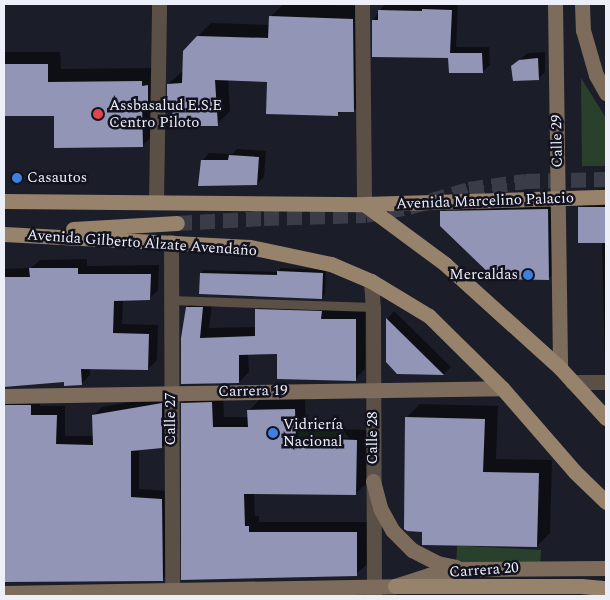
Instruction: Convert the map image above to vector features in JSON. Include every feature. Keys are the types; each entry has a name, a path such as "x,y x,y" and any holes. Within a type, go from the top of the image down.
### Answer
{"main road":[{"name":"Avenida Marcelino Palacio","path":"364,204 606,197"},
{"path":"4,201 364,204 445,264 560,368 606,418"},
{"path":"4,233 177,223"},
{"name":"Avenida Gilberto Alzate Avendaño","path":"4,233 250,248 331,264 371,280 429,316 502,388 575,472 606,502"},
{"path":"395,586 581,591 606,588"}],"street":[{"path":"156,201 159,4"},
{"path":"362,4 364,204"},
{"name":"Calle 29","path":"555,4 560,368"},
{"path":"582,4 583,30 596,75 606,92"},
{"name":"Calle 27","path":"171,242 172,593"},
{"name":"Calle 28","path":"371,280 373,307 374,591"},
{"path":"572,382 606,382"},
{"name":"Carrera 19","path":"4,396 502,388"},
{"path":"373,481 380,508 393,532 412,550 437,563 463,569"},
{"name":"Carrera 20","path":"4,593 374,591 429,575 463,569 492,567 606,568"}],"lane":[{"path":"171,300 373,307"}],"green space":[{"path":"581,78 606,118 606,166 582,166"},
{"path":"298,420 336,421 349,438 298,437"},
{"path":"457,546 541,550 540,571 456,567"}],"building":[{"path":"422,9 452,10 450,53 482,53 483,73 449,73 448,58 372,57 372,20 378,20 378,10 422,11"},
{"path":"269,16 353,19 354,112 338,112 338,116 266,114 267,82 215,80 218,126 172,126 173,102 167,102 167,84 182,83 183,51 197,36 268,38"},
{"path":"538,58 539,80 513,81 511,66 519,60"},
{"name":"Assbasalud E.S.E Centro Piloto","path":"4,64 48,64 48,82 142,81 142,86 148,85 148,102 142,102 143,147 54,148 54,116 4,116"},
{"path":"229,155 259,157 257,185 198,186 201,160 228,160"},
{"path":"578,207 606,207 606,243 578,243"},
{"path":"548,209 549,280 495,279 440,226 440,211"},
{"path":"29,268 78,268 78,274 151,274 150,300 114,301 113,333 149,334 148,370 81,369 82,385 64,386 64,382 4,387 4,277 30,277"},
{"path":"277,271 323,273 322,299 199,294 200,273 277,275"},
{"path":"186,307 203,307 200,338 255,336 255,309 322,311 321,319 356,319 356,381 277,379 277,354 239,355 239,383 181,384 181,338"},
{"path":"386,318 444,375 397,374 386,362"},
{"path":"212,402 213,427 248,427 247,410 295,409 296,438 357,440 356,495 244,494 245,526 249,526 249,532 357,532 357,576 181,580 181,403"},
{"path":"162,403 162,448 131,451 131,497 162,499 163,581 4,582 4,405 31,405 31,415 57,415 56,444 93,445 92,415"},
{"path":"405,417 485,419 483,472 539,473 537,547 422,545 422,532 404,529"}],"tunnel":[{"path":"177,223 366,215 409,207 469,189 525,181 606,179"}],"place":[{"name":"Assbasalud E.S.E Centro Piloto","path":"98,114"},
{"name":"Casautos","path":"17,178"},
{"name":"Mercaldas","path":"528,275"},
{"name":"Vidriería Nacional","path":"273,433"}]}
